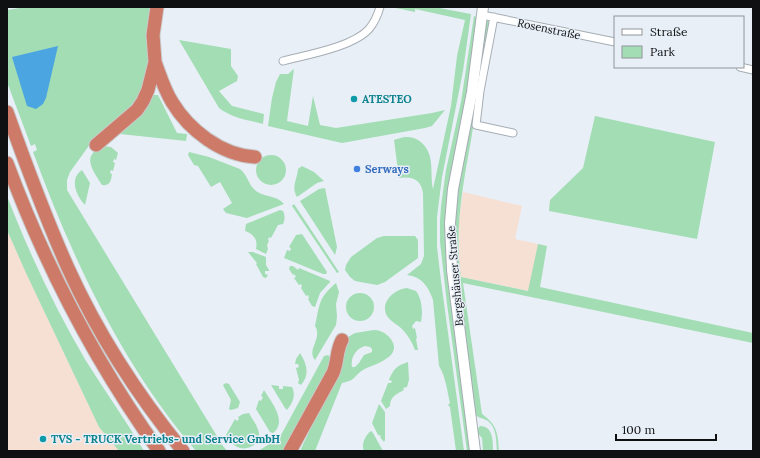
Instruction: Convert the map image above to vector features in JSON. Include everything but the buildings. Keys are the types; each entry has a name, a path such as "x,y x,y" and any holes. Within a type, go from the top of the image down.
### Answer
{"highway":[{"path":"96,144 137,110 148,90 154,62 153,35 157,7"},
{"path":"154,62 168,95 188,122 214,144 236,153 255,157"},
{"path":"7,112 38,198 69,270 125,369 156,415 183,451"},
{"path":"7,163 38,241 69,306 111,380 159,451"},
{"path":"290,451 333,373 338,348 342,340"},
{"path":"295,451 300,433"}],"main road":[{"name":"Bergshäuser Straße","path":"475,451 452,270 450,223 453,189 470,107 482,11"}],"street":[{"path":"283,61 337,47 360,36 368,30 380,7"},
{"name":"Rosenstraße","path":"482,11 494,17 614,42"},
{"path":"494,17 480,91 476,125 513,133"}],"shaded area":[{"path":"463,192 522,206 515,239 538,244 529,291 461,277 459,262 459,220"},
{"path":"7,230 99,427 119,451 7,451"}],"green space":[{"path":"26,7 152,7 147,77 138,97 128,111 93,140 70,172 67,180 67,190 227,451 196,451 169,418 122,347 82,271 48,192 33,152 37,150 35,144 31,146 7,82 7,10"},
{"path":"391,7 434,7 471,14 463,71 442,177 437,217 437,247 464,451 456,451 450,407 448,405 450,403 445,379 439,366 433,300 427,286 424,283 417,278 407,275 421,264 424,256 423,193 420,184 412,178 399,178 394,140 404,137 411,137 424,145 431,159 433,189 451,106 457,56 465,20 415,9 415,12"},
{"path":"474,16 478,18 471,79 450,183 470,451 467,451 447,304 440,242 440,221 446,170 461,102"},
{"path":"488,20 490,25 460,208 458,243 461,277 528,291 538,244 547,246 540,287 753,333 753,343 463,283 482,414 491,422 496,430 499,451 497,451 496,435 491,424 474,414 455,274 453,218 486,21"},
{"path":"179,40 231,49 231,66 238,76 237,81 219,91 232,106 264,114 263,124 235,116 219,108"},
{"path":"294,69 287,121 308,126 313,96 320,125 336,128 445,110 432,126 342,143 268,126 276,82 280,74 288,74"},
{"path":"152,95 158,95 177,133 187,134 186,141 120,134"},
{"path":"595,116 715,142 697,239 549,211 550,200 583,168"},
{"path":"103,146 111,147 118,153 116,160 114,159 113,162 115,163 113,171 111,170 110,173 112,174 111,181 107,185 102,185 90,163 92,154"},
{"path":"189,152 209,157 240,169 245,174 253,189 264,195 278,199 284,204 247,218 226,213 223,209 232,203 220,182 211,187 198,166 194,165 188,155"},
{"path":"271,155 281,160 286,170 281,180 271,185 261,180 256,170 261,160"},
{"path":"302,166 314,172 324,181 317,183 297,197 294,190 295,183 298,169"},
{"path":"82,170 90,183 85,205 79,197 75,187 76,178"},
{"path":"325,188 337,247 335,255 300,201 319,189"},
{"path":"7,196 33,259 53,301 86,361 144,451 119,451 99,427 7,230"},
{"path":"294,204 339,272 337,273 292,206"},
{"path":"280,210 284,213 284,222 283,224 278,225 271,238 269,237 266,254 256,249 255,238 245,231 246,224"},
{"path":"302,234 327,272 326,274 284,258 287,250 290,251 291,248 289,247 296,235"},
{"path":"384,236 415,236 418,240 418,258 385,282 377,285 355,281 345,270 351,257 377,238"},
{"path":"248,252 253,252 266,257 266,265 269,271 265,271 265,274 268,275 266,278 263,277 256,264 257,263"},
{"path":"290,266 293,266 298,270 299,268 330,281 320,293 315,307 312,306 308,299 308,295 306,296 301,288 301,284 299,285 294,278 296,277 289,269"},
{"path":"336,283 339,292 336,304 336,325 315,360 312,352 317,335 315,326 319,307 323,297"},
{"path":"407,288 416,291 422,306 421,322 416,321 412,326 413,329 415,328 418,350 415,350 404,331 389,319 385,309 385,305 390,296 402,289"},
{"path":"360,293 366,294 370,297 373,301 373,313 370,317 366,320 360,321 354,320 350,317 347,313 346,307 347,301 350,297 354,294"},
{"path":"374,330 383,332 390,338 394,345 394,350 386,359 362,371 351,380 342,383 315,451 300,451 329,389 343,343 348,337 355,333","holes":["365,346 370,347 372,352 364,355 359,363 355,367 352,367 353,356 357,351"]},
{"path":"300,353 306,365 306,377 301,385 298,383 299,380 296,368 299,367 298,364 295,364"},
{"path":"328,355 332,362 286,451 258,451 276,440 281,435 324,356"},
{"path":"408,362 409,380 407,387 403,388 404,390 394,396 391,400 390,406 386,409 381,401 388,383 391,383 392,381 389,380 396,368"},
{"path":"226,383 229,384 240,402 238,408 231,410 229,409 231,400 223,385"},
{"path":"271,385 279,386 279,389 283,389 283,386 292,387 294,393 293,399 287,410 285,408"},
{"path":"264,390 279,417 279,423 273,433 270,432 256,409 259,400 261,401 263,397 261,396"},
{"path":"379,404 385,412 384,442 380,437 381,436 378,435 372,423"},
{"path":"249,413 259,433 259,438 251,447 238,447 232,443 226,435 235,419 237,421 239,419 238,417"},
{"path":"480,426 488,428 490,431 493,451 483,450 482,438 476,431"},
{"path":"371,431 383,451 364,451 364,440"}],"water":[{"path":"58,46 46,98 43,104 36,109 27,106 12,57"}],"place":[{"name":"ATESTEO","path":"354,99"},
{"name":"Serways","path":"357,169"},
{"name":"TVS - TRUCK Vertriebs- und Service GmbH","path":"43,439"}]}
